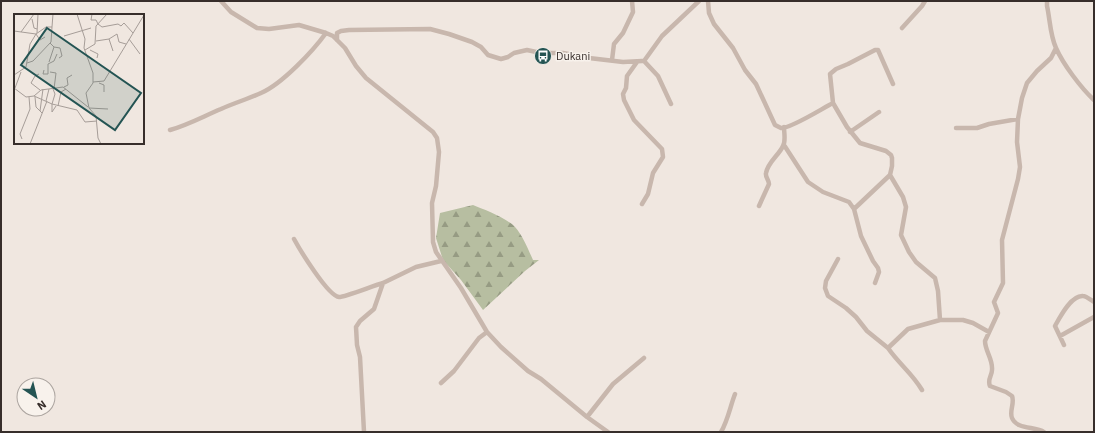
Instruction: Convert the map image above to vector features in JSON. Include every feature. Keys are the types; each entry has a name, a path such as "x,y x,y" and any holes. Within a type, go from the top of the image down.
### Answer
{"street":[{"path":"221,1 231,12 257,28 269,29 299,25 326,33 337,40 345,48 356,66 366,78 433,132 437,138 439,152 439,170 432,208 434,242 436,252 441,261 461,288 487,332 500,347 528,371 541,379 587,417 608,432"},
{"path":"612,60 614,44 623,33 633,12 632,1"},
{"path":"337,40 337,33 341,31 424,29 449,34 472,42 481,47 488,55 501,59 514,53 527,50 541,53 563,53 623,62 637,62 644,61 662,36 699,1"},
{"path":"708,1 709,13 714,24 733,48 745,70 756,84 772,122 775,125 780,128 795,123 832,103"},
{"path":"902,28 925,1"},
{"path":"1047,1 1052,35 1056,48 1083,89 1094,100"},
{"path":"170,130 184,126 222,108 256,96 269,89 316,47 326,33"},
{"path":"1044,432 1021,426 1016,422 1012,418 1012,396 1006,392 991,387 989,384 992,368 985,341 998,313 994,302 1003,283 1002,240 1020,167 1017,142 1018,119 1022,98 1027,83 1051,58 1056,48"},
{"path":"854,210 890,175 892,158 891,154 886,151 860,142 850,132 832,103 830,74 836,69 875,50 879,52 893,84"},
{"path":"644,61 658,76 671,104"},
{"path":"637,62 627,76 626,88 623,94 624,100 634,120 662,149 663,153 663,157 653,173 648,194 642,204"},
{"path":"850,132 879,112"},
{"path":"956,128 977,128 989,124 1018,119"},
{"path":"784,127 784,145 805,179 823,192 849,202 854,210 860,236 878,268 875,283"},
{"path":"759,206 769,184 769,181 766,178 766,172 784,145"},
{"path":"890,175 903,197 906,207 901,235 909,252 916,262 935,278 938,291 940,320"},
{"path":"294,239 326,287 335,295 342,296 383,283 416,267 441,261"},
{"path":"838,259 826,281 825,288 828,296 846,308 867,331 888,348 893,356 913,375 922,390"},
{"path":"364,432 360,357 357,345 356,327 360,321 374,309 383,283"},
{"path":"1064,345 1055,326 1068,304 1081,296 1084,296 1094,302"},
{"path":"1060,336 1094,317"},
{"path":"888,348 908,329 940,320 963,320 989,332"},
{"path":"441,383 454,371 479,338 487,332"},
{"path":"587,417 613,384 644,358"},
{"path":"722,432 735,394"}],"green space":[{"path":"473,205 495,214 515,227 533,260 539,260 483,310 461,280 443,260 436,238 440,213"}],"place":[{"name":"Dukani","path":"543,56"}]}
